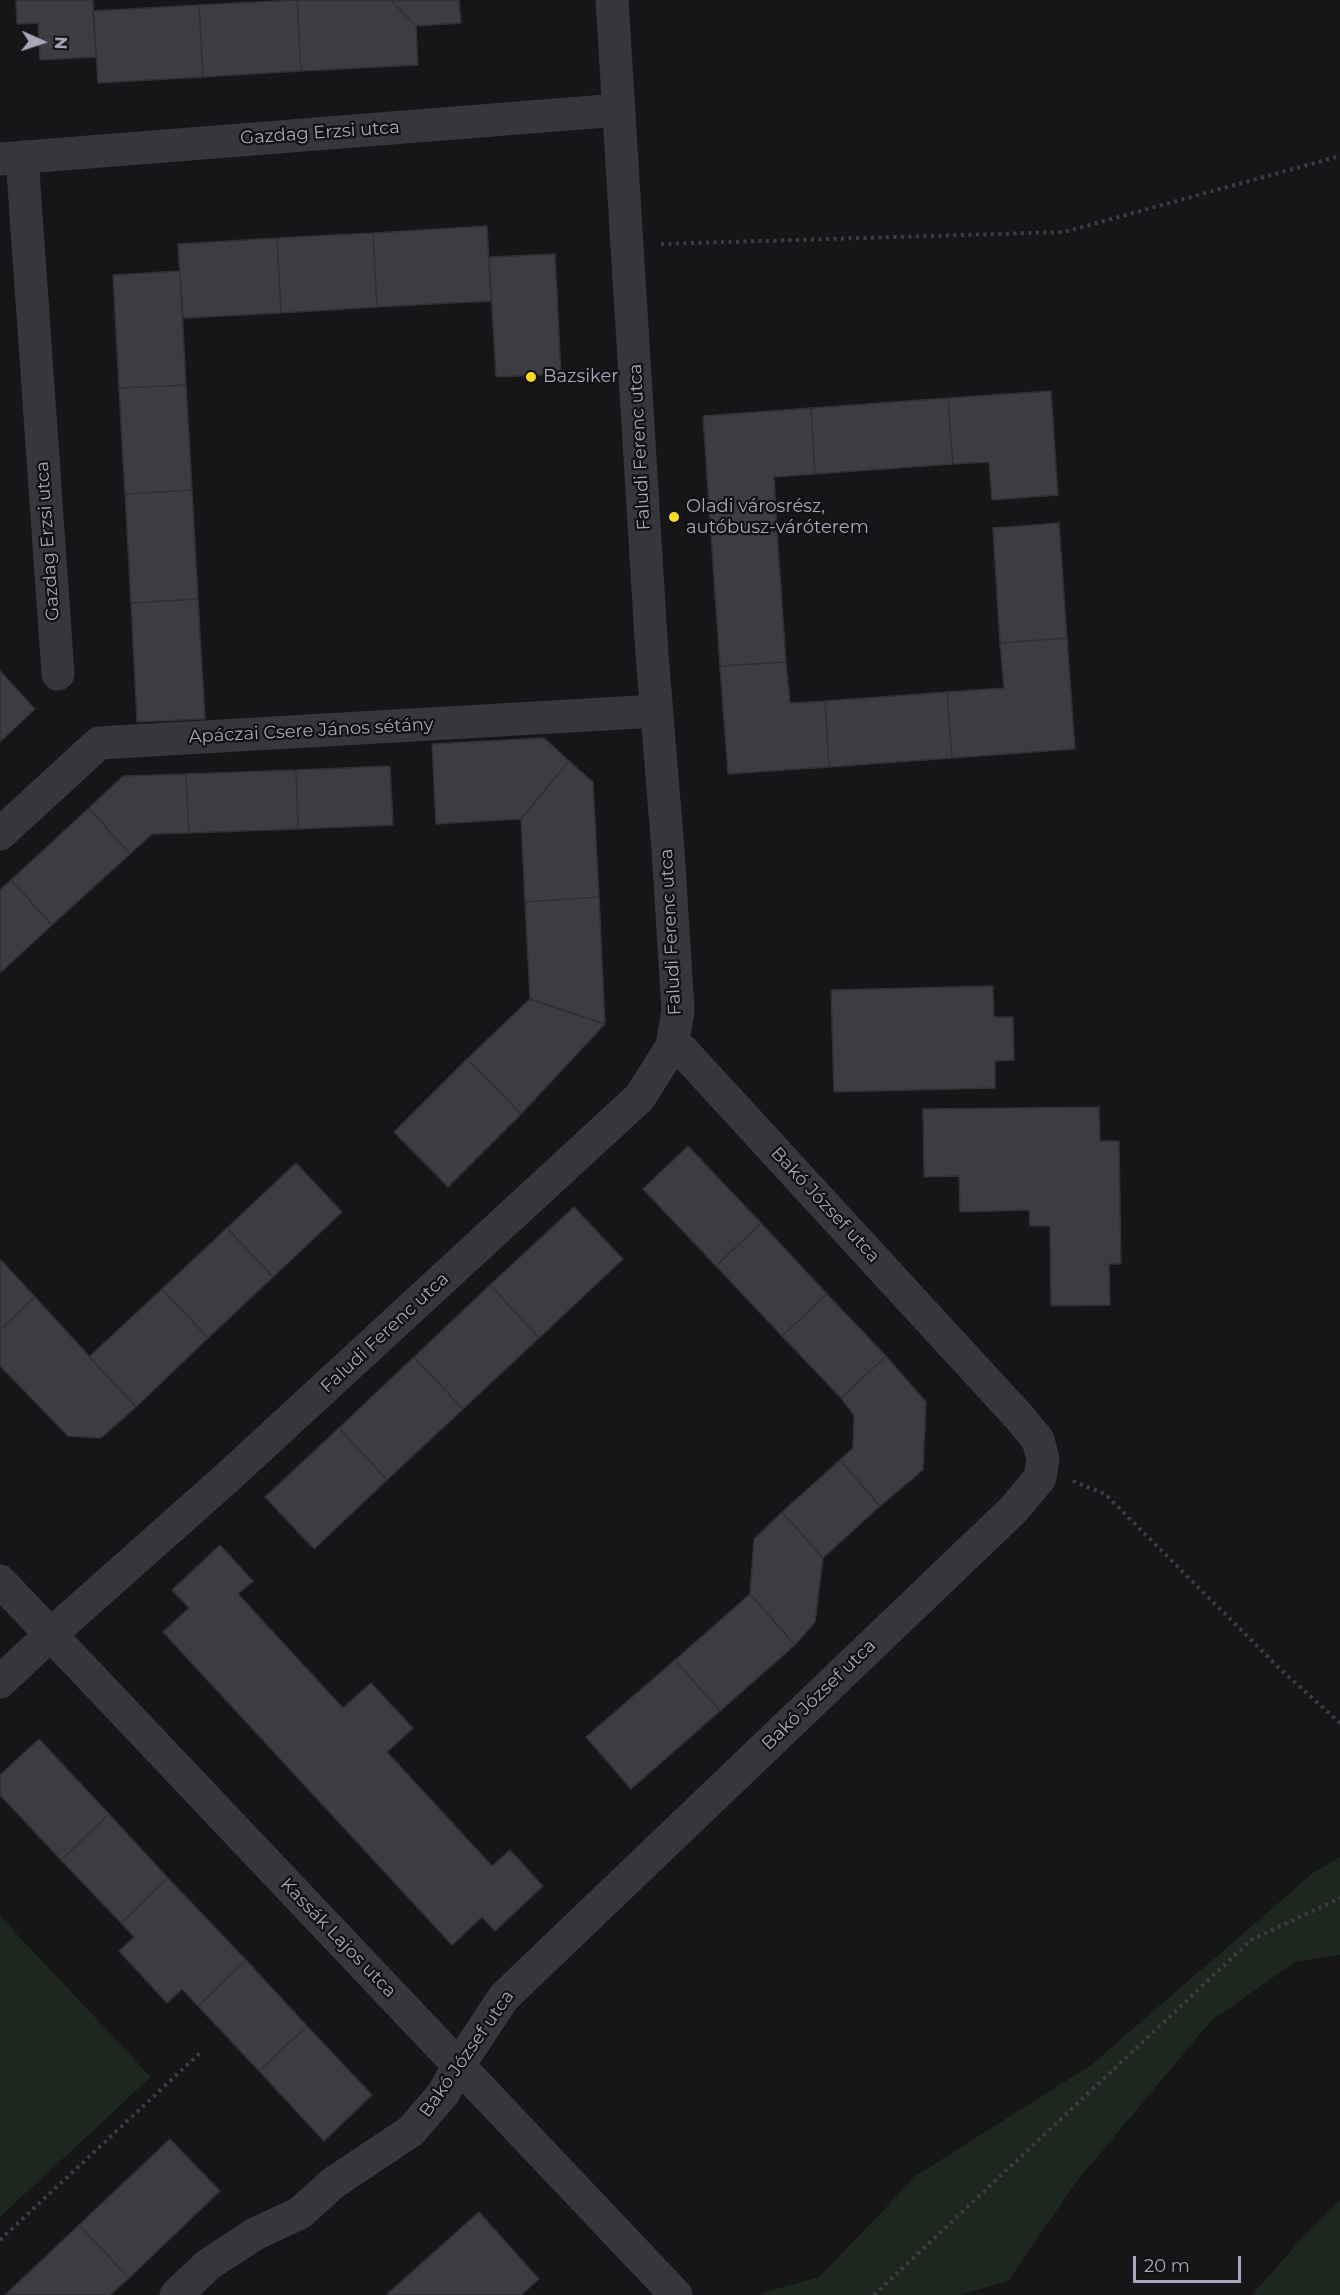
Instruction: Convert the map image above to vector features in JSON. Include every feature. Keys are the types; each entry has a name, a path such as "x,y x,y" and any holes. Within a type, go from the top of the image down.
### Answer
{"street":[{"name":"Faludi Ferenc utca","path":"0,1682 229,1476 640,1097 672,1046 678,1011 656,711 612,0"},
{"name":"Gazdag Erzsi utca","path":"58,674 11,158 619,110"},
{"name":"Apáczai Csere János sétány","path":"0,834 99,743 656,711"},
{"name":"Bakó József utca","path":"176,2295 209,2264 255,2234 300,2213 333,2183 411,2131 443,2094 459,2065 504,1997 1013,1510 1040,1478 1043,1459 1038,1440 1020,1418 682,1050 672,1046"},
{"name":"Kassák Lajos utca","path":"0,1581 676,2295"}],"path":[{"path":"628,244 1064,232 1340,156"},
{"path":"1040,1478 1065,1478 1105,1494 1280,1668 1340,1723"},
{"path":"874,2295 1251,1940 1340,1898"},
{"path":"0,2240 200,2053"}],"shaded area":[{"path":"1340,1857 1340,1955 1295,1962 1211,2021 1077,2181 1008,2281 960,2295 764,2295 762,2293 819,2277 917,2175 1091,2065 1313,1873"},
{"path":"0,1916 151,2077 0,2217"},
{"path":"1340,2200 1340,2295 1252,2295 1308,2231"}],"building":[{"path":"16,0 93,0 96,57 40,60 38,23 17,24"},
{"path":"297,0 391,0 416,26 418,65 301,71"},
{"path":"297,0 301,71 203,77 199,5"},
{"path":"391,0 459,0 461,23 416,26"},
{"path":"199,5 203,77 98,83 93,11"},
{"path":"487,226 491,301 377,307 373,233"},
{"path":"373,233 377,307 281,313 277,238"},
{"path":"277,238 281,313 183,318 178,244"},
{"path":"555,254 561,374 496,377 489,257"},
{"path":"180,271 186,385 119,388 113,275"},
{"path":"186,385 192,490 125,494 119,388"},
{"path":"1051,391 1058,495 992,500 989,462 953,464 948,398"},
{"path":"948,398 953,464 815,474 811,408"},
{"path":"811,408 815,474 774,477 777,531 711,535 703,416"},
{"path":"192,490 198,599 131,603 125,494"},
{"path":"1059,523 1067,638 1000,643 993,528"},
{"path":"777,531 786,662 720,666 711,535"},
{"path":"198,599 205,719 137,722 131,603"},
{"path":"1067,638 1075,749 952,758 947,692 1004,688 1000,643"},
{"path":"786,662 790,703 825,701 829,767 728,774 720,666"},
{"path":"0,671 35,709 0,742"},
{"path":"947,692 952,758 829,767 825,701"},
{"path":"544,738 569,761 521,819 436,824 432,744"},
{"path":"569,761 593,782 599,897 525,902 521,819"},
{"path":"390,766 393,825 298,829 296,770"},
{"path":"296,770 298,829 189,833 186,774"},
{"path":"186,774 189,833 152,834 130,854 89,808 123,776"},
{"path":"89,808 130,854 52,925 11,880"},
{"path":"11,880 52,925 0,973 0,890"},
{"path":"599,897 605,1024 530,999 525,902"},
{"path":"993,986 994,1017 1013,1017 1014,1060 995,1061 995,1088 834,1092 831,990"},
{"path":"530,999 605,1024 521,1114 467,1059"},
{"path":"467,1059 521,1114 448,1187 394,1132"},
{"path":"1099,1107 1100,1141 1119,1141 1121,1264 1109,1264 1110,1305 1051,1306 1050,1226 1030,1226 1029,1210 960,1212 959,1176 924,1177 923,1109"},
{"path":"688,1146 761,1223 716,1266 643,1189"},
{"path":"296,1163 342,1212 273,1277 227,1228"},
{"path":"574,1207 623,1259 539,1338 490,1285"},
{"path":"761,1223 827,1294 782,1336 716,1266"},
{"path":"227,1228 273,1277 208,1338 162,1289"},
{"path":"0,1259 35,1297 0,1330"},
{"path":"490,1285 539,1338 463,1409 414,1357"},
{"path":"162,1289 208,1338 136,1407 89,1357"},
{"path":"827,1294 886,1356 841,1398 782,1336"},
{"path":"35,1297 136,1407 101,1438 68,1436 0,1366 0,1330"},
{"path":"886,1356 926,1402 923,1470 880,1506 840,1460 853,1448 854,1415 841,1398"},
{"path":"414,1357 463,1409 387,1480 339,1428"},
{"path":"339,1428 387,1480 314,1549 265,1497"},
{"path":"840,1460 880,1506 823,1558 782,1512"},
{"path":"782,1512 823,1558 815,1622 795,1645 750,1594 754,1539"},
{"path":"220,1545 253,1581 238,1594 343,1708 371,1683 413,1728 387,1752 492,1866 510,1850 543,1886 495,1931 482,1917 452,1945 163,1632 189,1608 172,1590"},
{"path":"750,1594 795,1645 720,1711 675,1660"},
{"path":"675,1660 720,1711 631,1789 586,1737"},
{"path":"39,1739 109,1814 61,1860 0,1795 0,1775"},
{"path":"109,1814 168,1878 121,1923 61,1860"},
{"path":"168,1878 246,1960 198,2006 182,1989 167,2003 119,1951 134,1937 121,1923"},
{"path":"246,1960 307,2026 259,2071 198,2006"},
{"path":"307,2026 372,2095 324,2141 259,2071"},
{"path":"170,2139 220,2191 129,2278 79,2225"},
{"path":"479,2212 539,2279 521,2295 386,2295"},
{"path":"79,2225 129,2278 110,2295 5,2295"}],"place":[{"name":"Bazsiker","path":"531,377"},
{"name":"Oladi városrész, autóbusz-váróterem","path":"674,517"}]}
